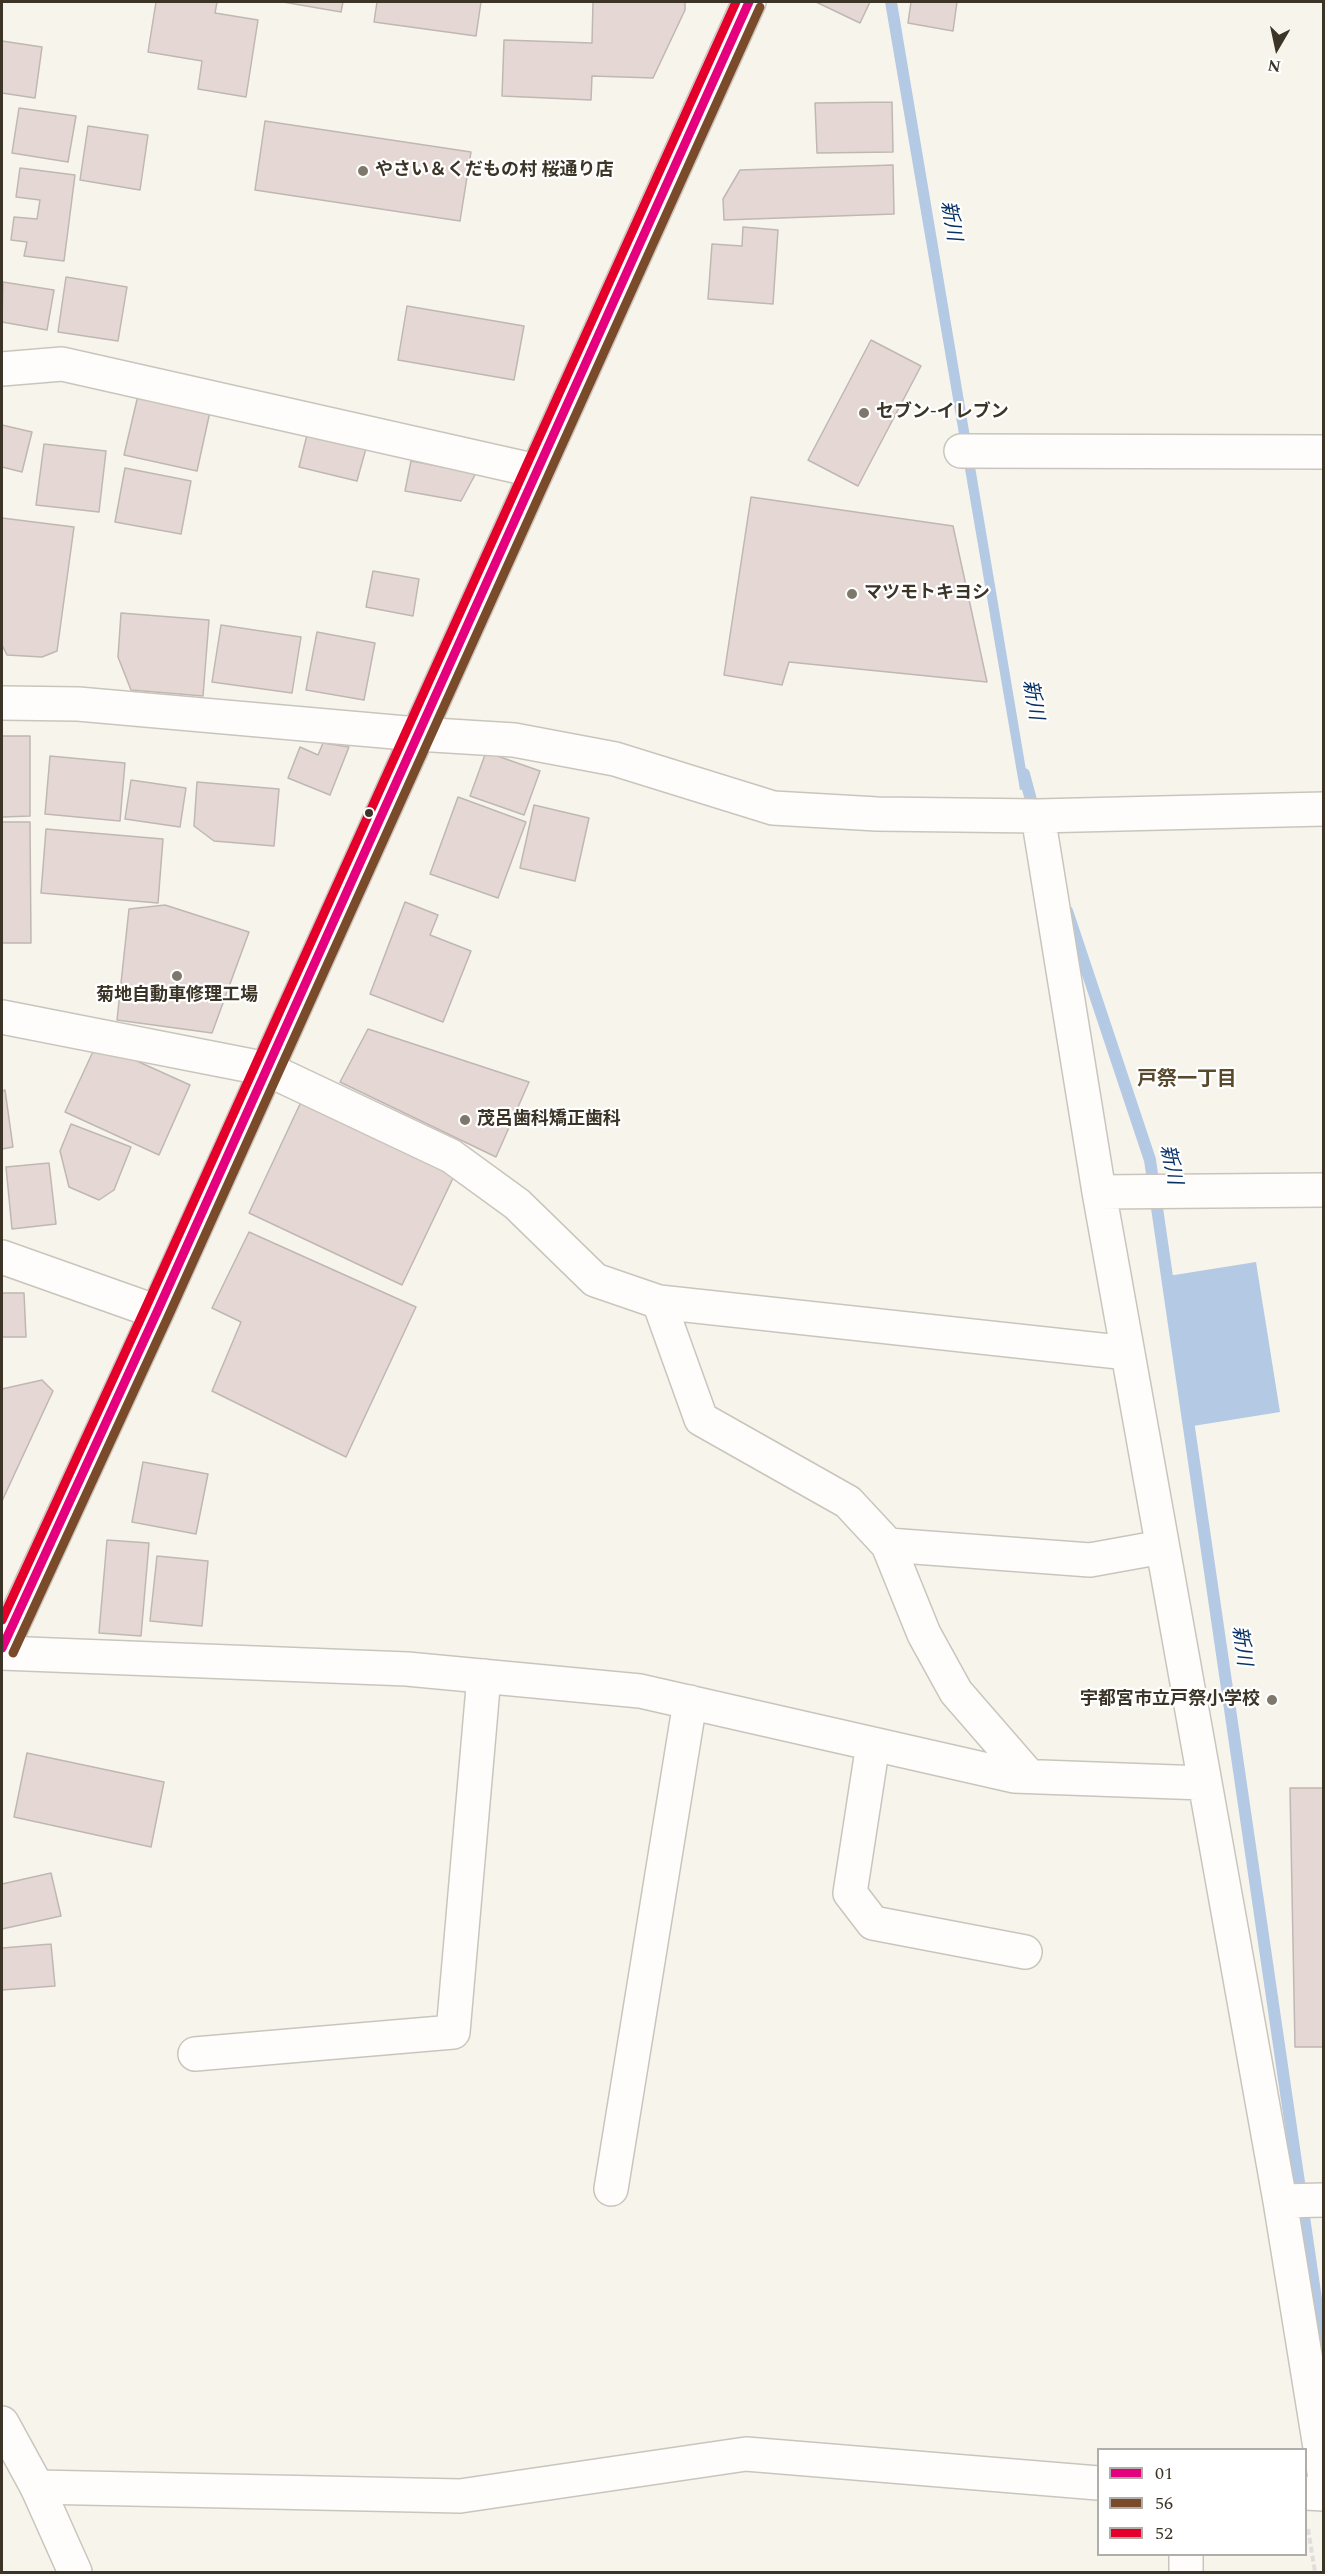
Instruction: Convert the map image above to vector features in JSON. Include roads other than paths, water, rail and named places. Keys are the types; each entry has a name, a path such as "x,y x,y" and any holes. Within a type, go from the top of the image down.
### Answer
{"main road":[{"path":"2,1648 157,1312 749,2"},
{"path":"2,369 63,364 537,471"},
{"path":"962,451 1323,452"},
{"path":"2,703 78,704 417,734 514,740 615,759 773,808 877,814 1038,816 1323,809"},
{"path":"1038,816 1100,1192 1203,1783 1280,2201 1323,2472"},
{"path":"2,1017 267,1069 451,1156 517,1204 595,1280 659,1302 1128,1353"},
{"path":"1100,1192 1323,1190"},
{"path":"2,1257 157,1312"},
{"path":"659,1302 701,1419 848,1503 888,1545 924,1634 956,1692 1029,1776"},
{"path":"888,1545 1090,1560 1162,1547"},
{"path":"2,1653 395,1668 640,1691 1014,1776 1203,1783"},
{"path":"195,2054 453,2032 484,1676"},
{"path":"611,2189 690,1702"},
{"path":"873,1744 850,1893 873,1923 1025,1952"},
{"path":"1280,2201 1323,2200"},
{"path":"2,2423 37,2487 75,2572"},
{"path":"37,2487 460,2496 746,2454 1097,2483"},
{"path":"1307,2493 1323,2494"},
{"path":"1186,2556 1186,2572"}],"water":[{"path":"885,2 897,2 1029,788 1020,790"},
{"path":"1256,1262 1280,1412 1193,1426 1168,1276"}],"waterway":[{"name":"新川","path":"1024,774 1035,815"},
{"name":"新川","path":"1067,911 1150,1160 1324,2354"}],"place":[{"name":"やさい＆くだもの村 桜通り店","path":"363,171"},
{"name":"セブン-イレブン","path":"864,413"},
{"name":"マツモトキヨシ","path":"852,594"},
{"name":"菊地自動車修理工場","path":"177,976"},
{"name":"茂呂歯科矯正歯科","path":"465,1120"},
{"name":"宇都宮市立戸祭小学校","path":"1272,1700"}],"district":[{"name":"戸祭一丁目","path":"1187,1081"}]}
